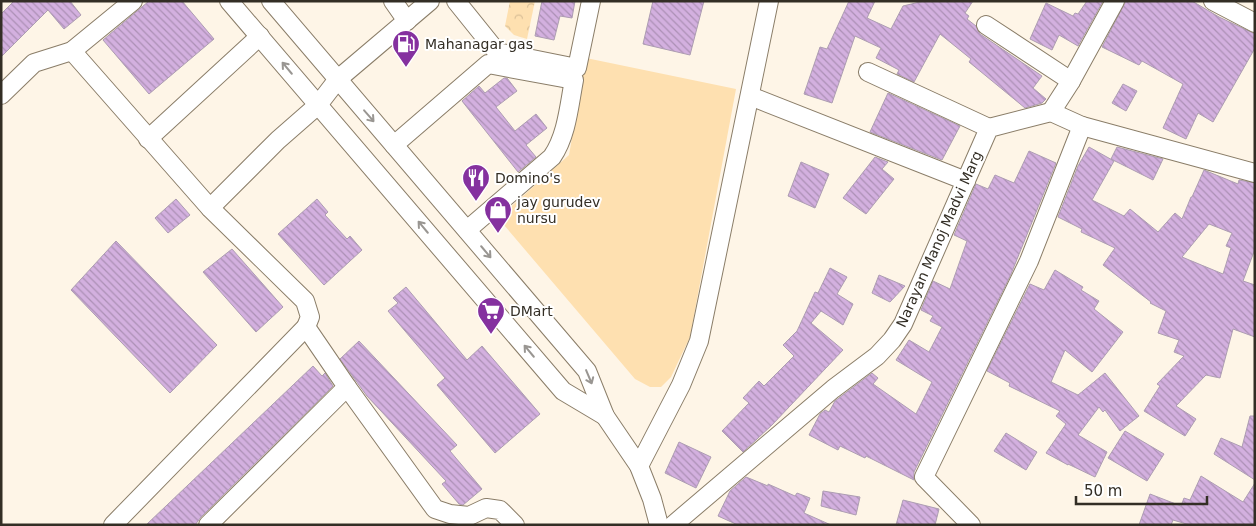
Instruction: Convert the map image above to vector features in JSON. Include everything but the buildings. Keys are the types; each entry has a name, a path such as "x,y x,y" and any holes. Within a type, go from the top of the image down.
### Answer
{"street":[{"path":"1,94 34,63 72,51 133,1"},
{"path":"229,1 563,391 605,416"},
{"path":"271,1 587,371 605,416 639,466 652,499 659,525"},
{"path":"393,1 407,21"},
{"path":"210,208 278,140 318,105 338,79 430,1"},
{"path":"456,1 497,52 577,68 591,1"},
{"path":"639,466 681,385 699,341 769,1"},
{"path":"1051,112 1071,81 1115,1"},
{"path":"1212,1 1255,23"},
{"path":"986,25 1071,81"},
{"path":"148,139 260,36"},
{"path":"72,51 210,208 305,301 310,318 306,327 113,525"},
{"path":"394,145 488,64 574,80 564,131 559,147 552,157 467,230"},
{"path":"868,72 990,128 1051,112 1082,126 1255,173"},
{"path":"750,96 966,181"},
{"path":"971,525 924,477 1028,261 1082,126"},
{"name":"Narayan Manoj Madvi Marg","path":"672,525 833,389 876,356 892,340 903,324 990,128"},
{"path":"306,327 347,387 436,509 450,514 469,516 486,508 500,510 515,525"},
{"path":"208,525 347,387"}],"green space":[{"path":"510,1 535,1 527,39 514,35 505,26"},
{"path":"586,58 736,89 690,337 671,377 661,387 650,387 635,379 498,218 569,155"}],"place":[{"name":"Mahanagar gas","path":"406,68"},
{"name":"Domino's","path":"476,202"},
{"name":"jay gurudev nursu","path":"498,234"},
{"name":"DMart","path":"491,335"}]}
